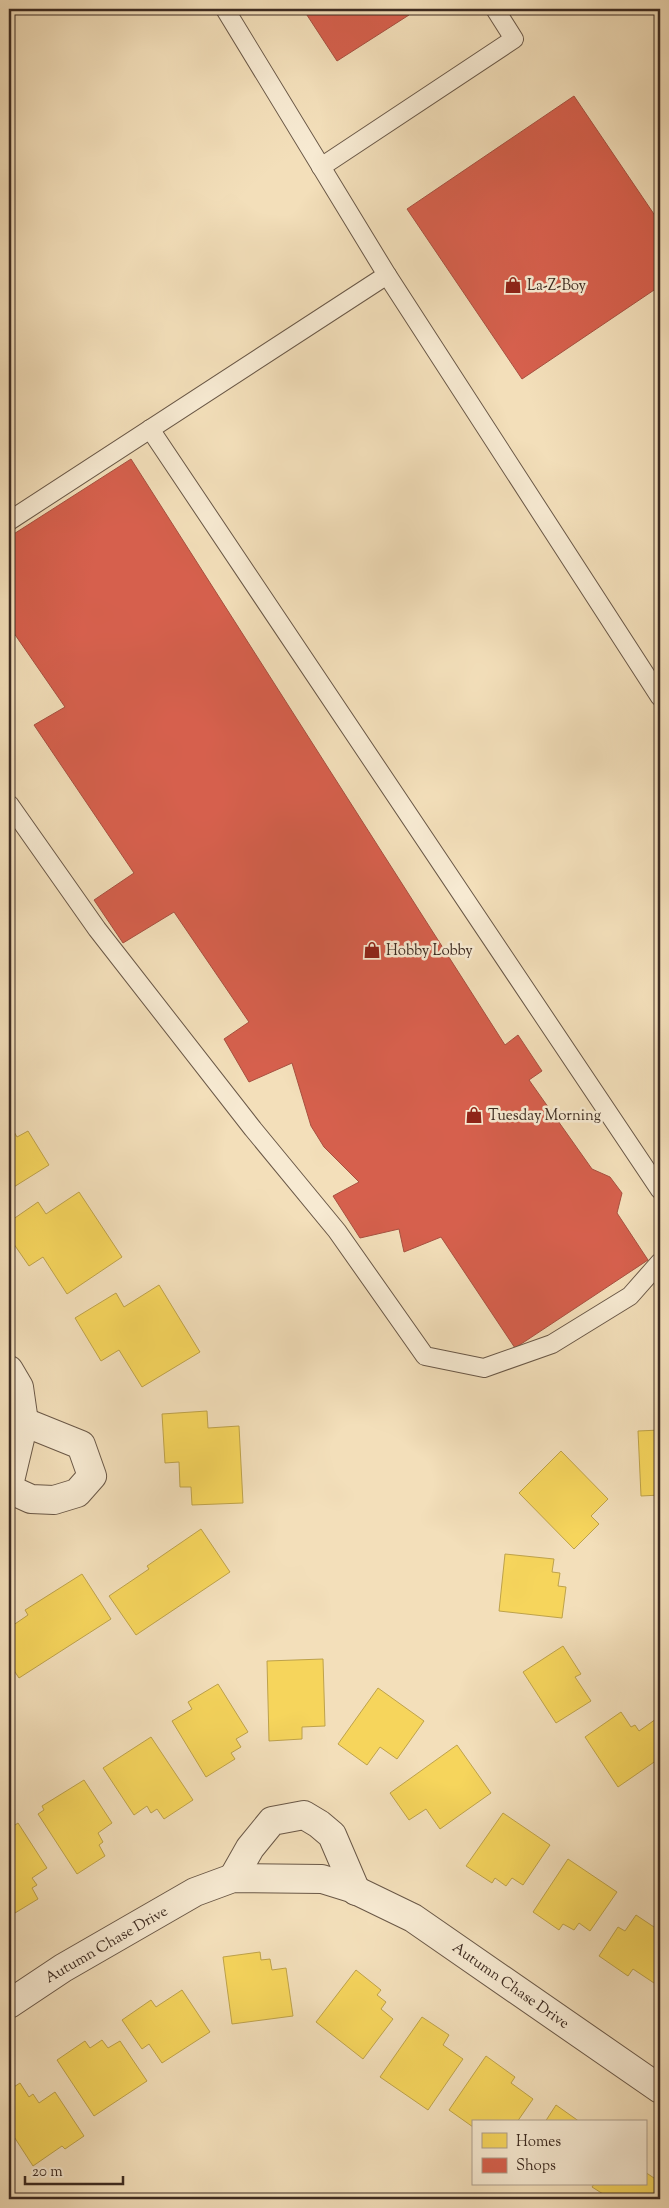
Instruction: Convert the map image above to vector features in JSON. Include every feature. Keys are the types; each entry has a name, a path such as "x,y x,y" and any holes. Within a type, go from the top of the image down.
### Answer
{"street":[{"path":"9,1370 19,1386 24,1422 9,1485"},
{"path":"9,1489 31,1499 54,1500 77,1493 92,1476 81,1445 24,1422"},
{"path":"233,1878 250,1848 272,1821 304,1815 332,1835 356,1891"},
{"name":"Autumn Chase Drive","path":"9,2004 63,1968 195,1892 233,1878 322,1880 356,1891 413,1918 660,2088"}],"lane":[{"path":"225,9 387,275 660,697"},
{"path":"321,167 514,39 495,9"},
{"path":"9,521 387,275"},
{"path":"150,429 660,1190"},
{"path":"9,804 97,929 252,1129 337,1231 424,1356 484,1368 552,1344 630,1296 660,1262"}],"building: Homes":[{"path":"9,1123 17,1137 28,1131 49,1165 9,1190"},
{"path":"79,1192 122,1257 67,1294 43,1257 29,1266 9,1237 9,1222 38,1202 46,1214"},
{"path":"159,1285 200,1352 142,1387 119,1350 101,1361 75,1318 116,1293 124,1307"},
{"path":"207,1411 208,1428 239,1426 243,1503 192,1505 191,1487 180,1487 179,1462 165,1463 162,1414"},
{"path":"660,1430 660,1495 641,1496 638,1431"},
{"path":"561,1451 608,1499 591,1516 599,1524 574,1549 519,1493"},
{"path":"201,1529 230,1572 136,1635 109,1596 149,1569 147,1566"},
{"path":"505,1554 554,1559 552,1572 560,1573 558,1586 566,1587 562,1618 499,1611"},
{"path":"82,1574 111,1619 19,1678 9,1663 9,1628 28,1615 25,1610"},
{"path":"563,1646 581,1674 575,1677 591,1701 556,1723 523,1672"},
{"path":"323,1659 325,1726 302,1727 302,1739 269,1741 267,1661"},
{"path":"218,1684 248,1732 236,1739 241,1747 231,1753 235,1759 206,1777 172,1721 192,1709 188,1702"},
{"path":"378,1688 424,1721 397,1759 380,1747 367,1765 338,1744"},
{"path":"621,1712 631,1727 635,1725 639,1731 656,1719 660,1725 660,1758 618,1787 585,1737"},
{"path":"151,1737 193,1800 164,1819 157,1809 151,1813 147,1806 134,1815 103,1768"},
{"path":"457,1745 491,1793 440,1829 426,1809 409,1820 390,1793"},
{"path":"84,1780 112,1823 98,1833 103,1842 99,1845 105,1856 77,1874 38,1814 44,1810 42,1806"},
{"path":"503,1813 550,1845 523,1885 512,1878 506,1886 495,1878 492,1883 466,1866"},
{"path":"18,1823 47,1868 32,1878 37,1885 32,1888 38,1899 10,1916 9,1829"},
{"path":"568,1859 617,1892 590,1931 579,1923 574,1930 563,1924 559,1930 533,1912"},
{"path":"636,1915 660,1931 660,1981 657,1985 633,1969 628,1976 599,1956 618,1927 625,1931"},
{"path":"260,1952 261,1960 270,1959 272,1970 286,1968 293,2016 232,2024 223,1957"},
{"path":"356,1970 381,1990 377,1995 386,2002 381,2009 393,2019 363,2059 316,2022"},
{"path":"182,1990 210,2032 162,2063 149,2044 142,2049 122,2020 151,2000 156,2007"},
{"path":"422,2017 449,2035 443,2045 463,2059 428,2110 380,2077"},
{"path":"102,2040 108,2048 120,2041 147,2081 94,2116 57,2060 85,2041 90,2048"},
{"path":"486,2056 515,2077 511,2083 533,2099 518,2120 472,2120 472,2126 449,2110"},
{"path":"20,2083 29,2097 33,2094 39,2103 55,2092 84,2136 65,2149 62,2146 33,2166 9,2129 9,2090"},
{"path":"556,2105 577,2120 546,2120"},
{"path":"646,2173 660,2182 659,2199 611,2199 592,2187 646,2186"}],"building: Shops":[{"path":"303,9 405,9 409,15 337,61"},
{"path":"574,96 660,223 660,286 522,379 407,209"},
{"path":"131,459 505,1045 518,1035 542,1071 529,1080 592,1169 610,1177 622,1193 617,1213 648,1260 515,1348 441,1237 404,1252 399,1229 360,1238 333,1196 359,1182 324,1147 311,1126 292,1063 249,1082 224,1039 249,1022 174,912 123,943 94,900 134,873 34,725 65,707 9,626 9,537"}],"place":[{"name":"La-Z-Boy","path":"513,285"},
{"name":"Hobby Lobby","path":"372,950"},
{"name":"Tuesday Morning","path":"474,1115"}]}
